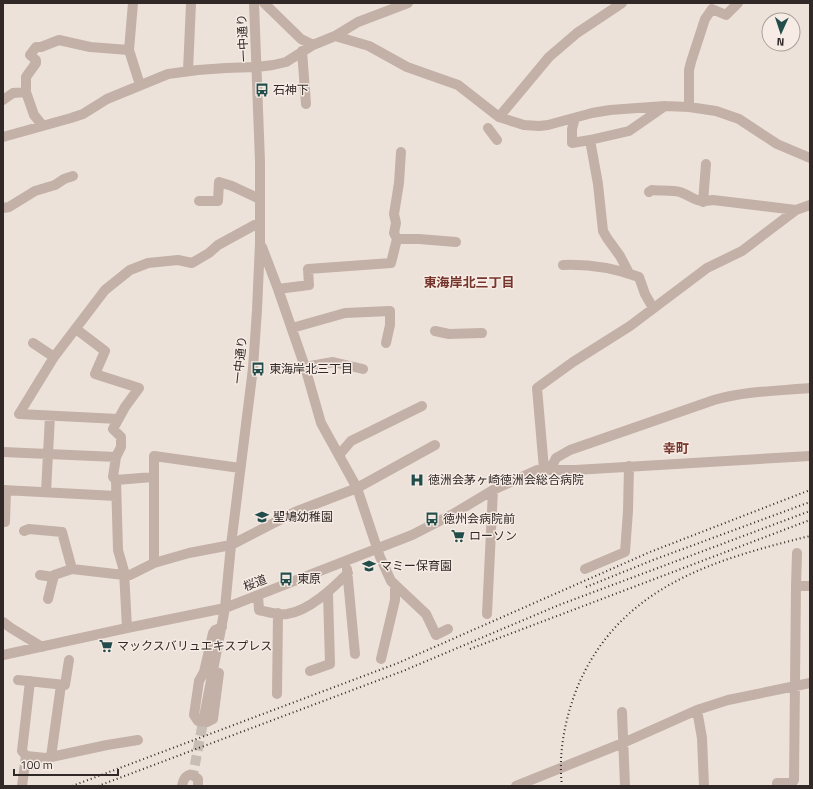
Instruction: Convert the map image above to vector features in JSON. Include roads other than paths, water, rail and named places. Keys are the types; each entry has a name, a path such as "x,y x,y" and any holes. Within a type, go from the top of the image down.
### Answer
{"street":[{"path":"133,3 129,50 140,85"},
{"path":"188,71 191,3"},
{"name":"一中通り","path":"204,717 223,618 255,341 260,242 260,156 254,3"},
{"path":"264,3 301,39 313,45"},
{"path":"3,137 83,114 107,99 168,74 226,68 257,67 286,62 302,51 335,36 361,20 408,3"},
{"path":"499,117 549,58 577,33 622,3"},
{"path":"689,107 689,70 705,19 712,9 726,15 738,3"},
{"path":"335,36 369,46 407,67 458,85 499,117 524,125 548,125 610,110 665,106 689,107 716,111 739,119 777,144 810,158"},
{"path":"43,126 34,115 26,92 26,76 36,63 36,60 30,55 36,47 41,47 59,40 90,47 129,50"},
{"path":"302,51 306,104"},
{"path":"3,100 14,93 26,92"},
{"path":"575,118 572,128 572,142 590,140 629,131 665,106"},
{"path":"488,128 497,140"},
{"path":"590,140 598,184 603,231 620,256 629,273"},
{"path":"278,289 309,284 308,269 391,264 397,239 394,233 396,223 394,214 399,183 401,152"},
{"path":"703,202 706,164"},
{"path":"3,208 8,207 35,191 55,185 64,179 73,176"},
{"path":"199,201 218,201 219,182 232,186 260,199"},
{"path":"649,192 652,190 677,192 696,201 703,202 713,200 796,210"},
{"path":"544,470 537,388 573,362 630,326 707,268 742,251 796,210 810,205"},
{"path":"118,419 19,414 54,357 105,290 130,270 152,262 178,260 192,263 209,253 218,245 260,222"},
{"path":"397,239 456,242"},
{"path":"260,242 306,367 321,423 357,488 378,549 391,581 426,614 436,635 448,629"},
{"path":"563,266 579,264 594,266 629,273 639,277 645,294 654,308"},
{"path":"292,328 345,313 390,311 390,325 386,343"},
{"path":"76,329 105,351 95,374 139,388 118,419 114,428 121,437 122,447 116,457 114,477 116,480 118,550 124,571 127,628"},
{"path":"435,331 449,334 482,333"},
{"path":"33,343 54,357"},
{"path":"306,367 333,362 363,368"},
{"path":"544,470 552,464 556,458 570,450 726,396 751,392 810,388"},
{"path":"339,455 351,441 422,406"},
{"path":"46,492 50,416"},
{"path":"48,598 54,575 72,569 130,575 154,563 189,553 231,545 295,512 357,488 435,445"},
{"path":"3,452 116,457"},
{"path":"154,563 154,456 240,468"},
{"path":"544,470 575,470 810,456"},
{"path":"585,569 624,552 628,511 629,466"},
{"name":"桜道","path":"3,655 127,628 223,618 258,595 378,549 432,525 493,490 531,473 544,470"},
{"path":"116,480 154,477"},
{"path":"5,522 5,490 116,496"},
{"path":"487,614 493,490"},
{"path":"24,531 30,528 62,532 72,569"},
{"path":"777,786 777,783 792,783 794,780 794,687 798,553"},
{"path":"345,561 348,573 355,654"},
{"path":"258,595 259,610 286,614 299,610 328,594 348,573"},
{"path":"40,575 53,577"},
{"path":"381,659 395,600 395,585"},
{"path":"796,586 810,586"},
{"path":"310,671 330,664 328,594"},
{"path":"277,694 278,614"},
{"path":"223,618 226,635 217,684 213,719 207,722 198,721 194,715 199,681 204,672 213,633 223,618"},
{"path":"3,622 42,647"},
{"path":"18,680 65,685 69,660"},
{"path":"30,681 22,751 26,756 46,758 138,740"},
{"path":"516,786 623,743 697,710 728,700 810,683"},
{"path":"51,757 61,685"},
{"path":"697,710 702,738 704,786"},
{"path":"622,712 625,786"},
{"path":"22,786 26,756"},
{"path":"182,786 183,778 189,776 196,777 198,779 194,784"}],"tunnel":[{"path":"192,780 204,717"}],"railway":[{"path":"72,786 398,663 650,552 810,490"},
{"path":"586,587 653,560 810,502"},
{"path":"98,786 403,671 559,605 810,511"},
{"path":"470,649 810,520"},
{"path":"562,786 562,749 566,724 577,688 595,653 617,625 643,602 672,583 704,568 774,545 810,536"}],"place":[{"name":"石神下","path":"262,90"},
{"name":"東海岸北三丁目","path":"258,369"},
{"name":"徳洲会茅ヶ崎徳洲会総合病院","path":"417,480"},
{"name":"聖鳩幼稚園","path":"262,517"},
{"name":"徳州会病院前","path":"432,519"},
{"name":"ローソン","path":"458,536"},
{"name":"マミー保育園","path":"369,566"},
{"name":"東原","path":"286,579"},
{"name":"マックスバリュエキスプレス","path":"106,646"}],"district":[{"name":"東海岸北三丁目","path":"469,282"},
{"name":"幸町","path":"676,448"}]}
